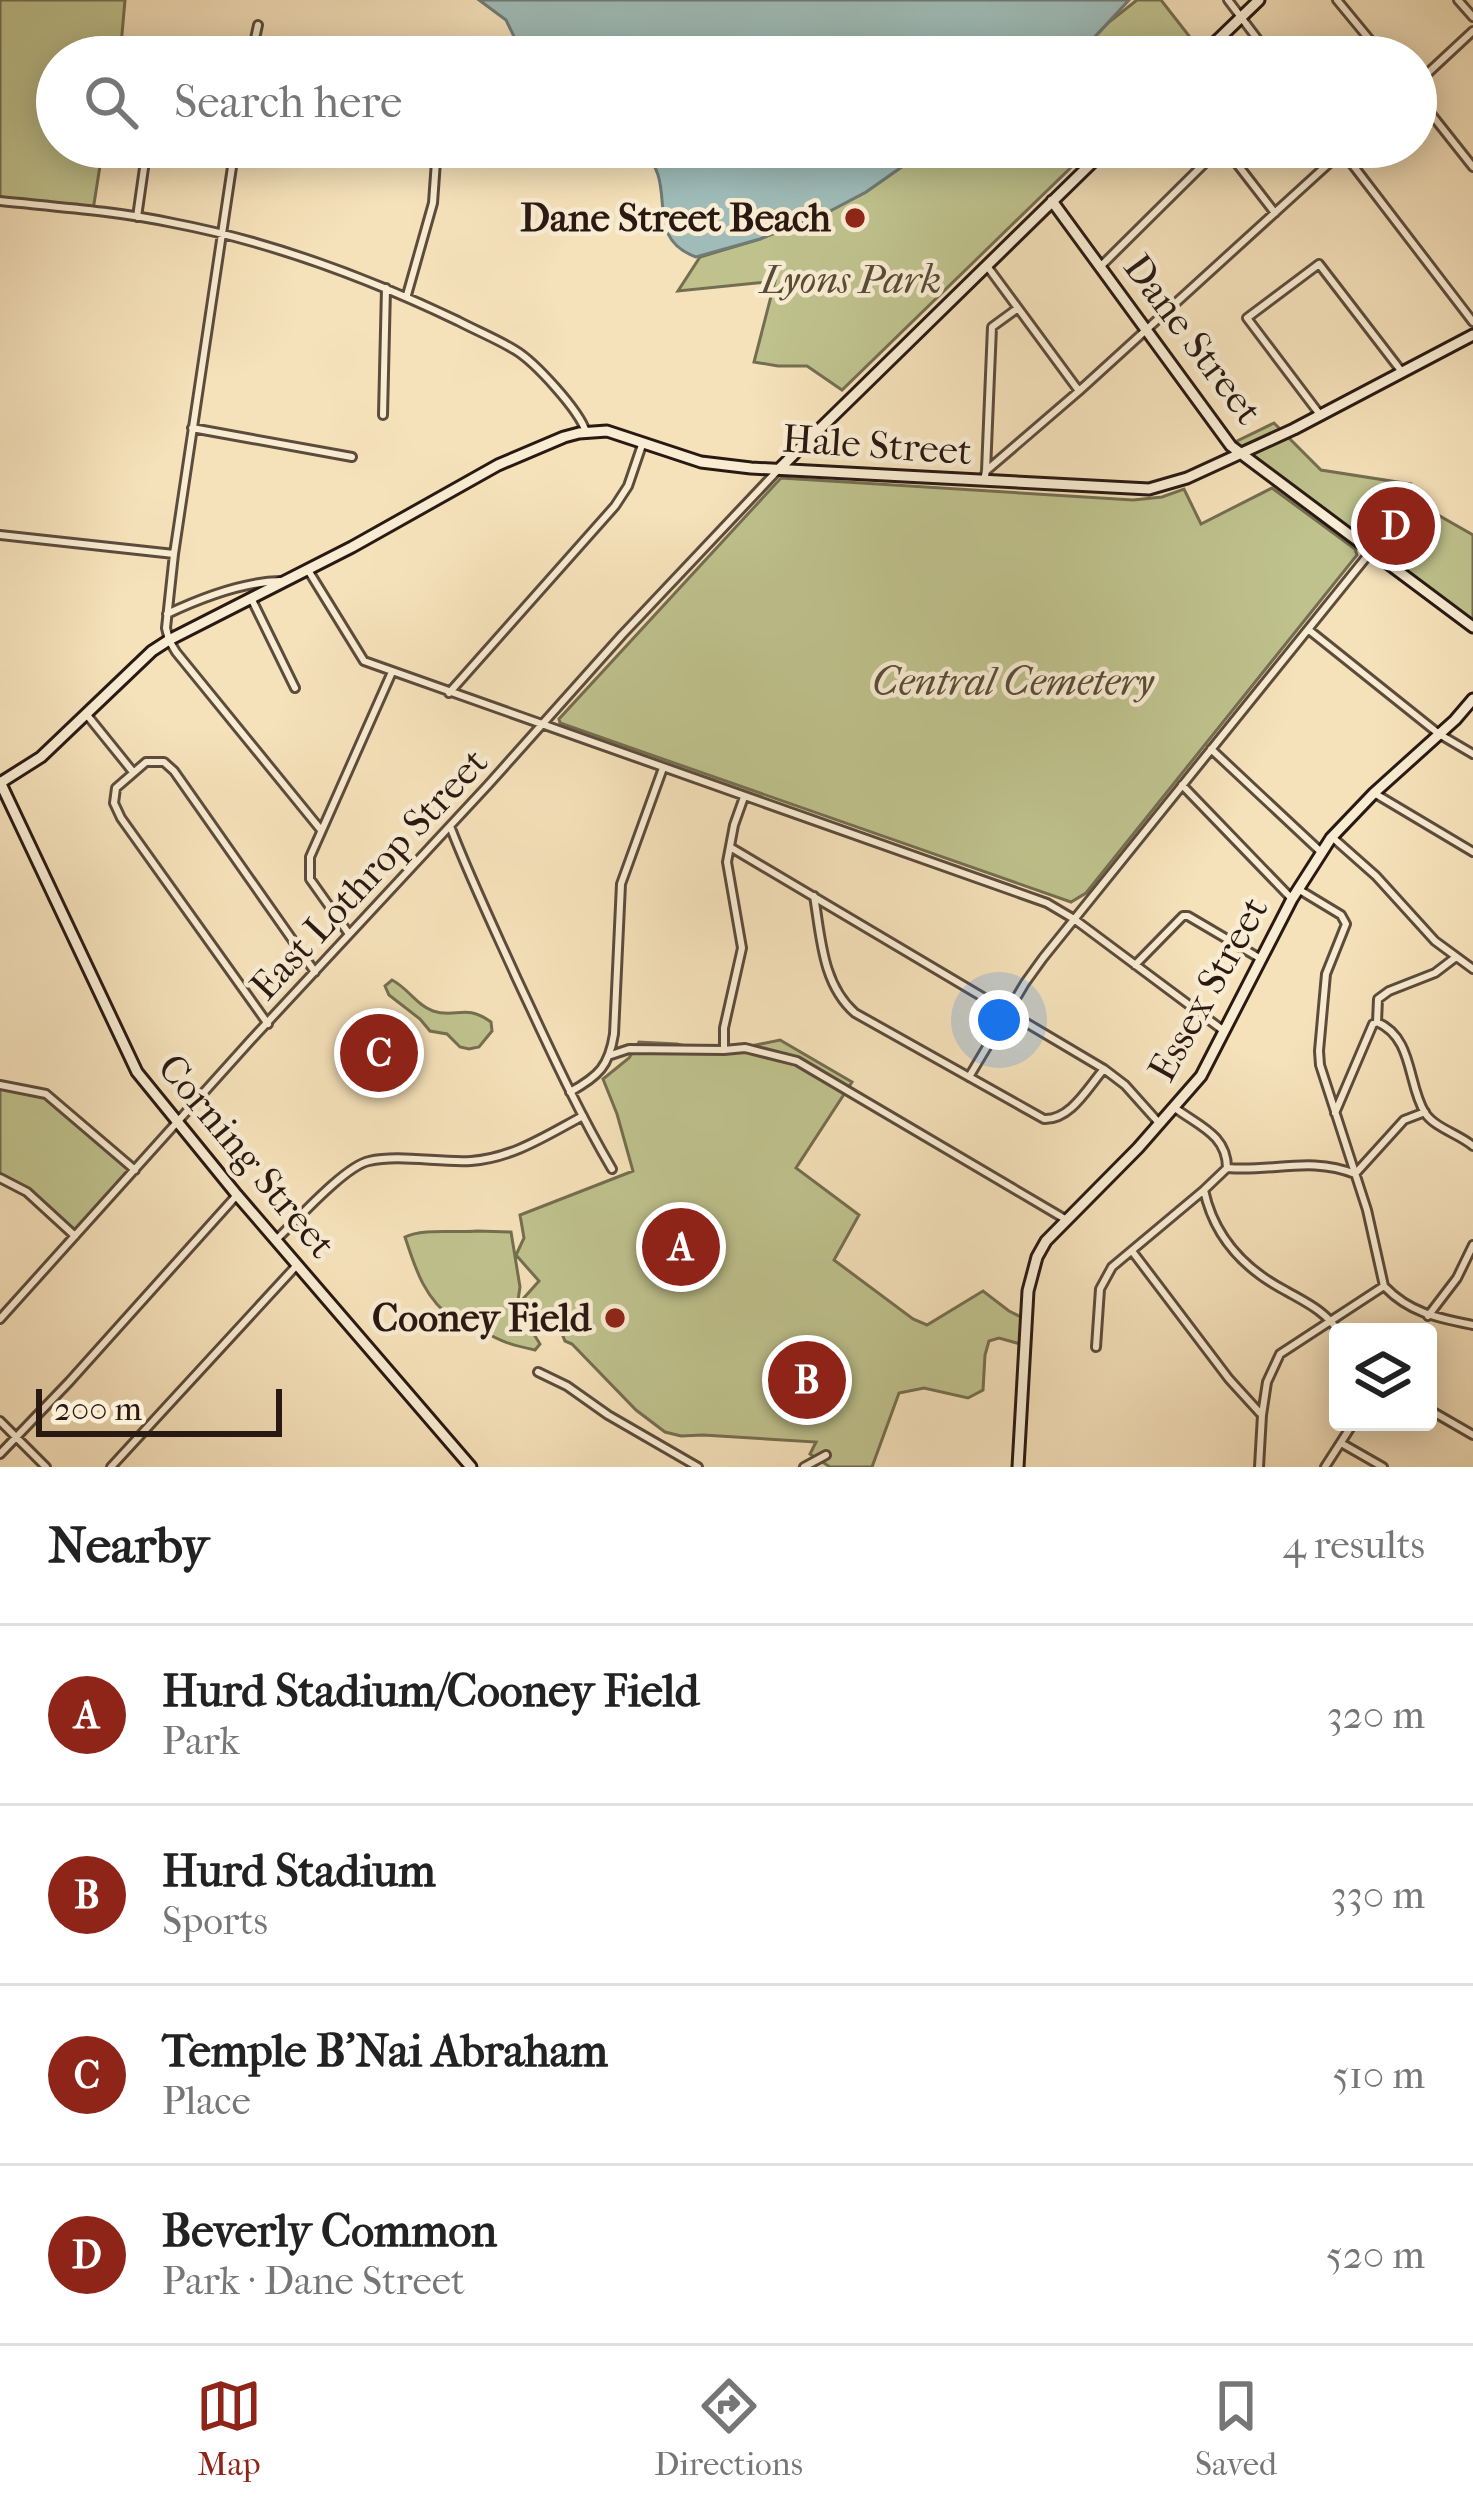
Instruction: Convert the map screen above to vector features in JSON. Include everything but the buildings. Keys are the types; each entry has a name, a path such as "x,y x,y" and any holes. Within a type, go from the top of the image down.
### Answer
{"main road":[{"path":"1221,36 1259,0"},
{"path":"781,467 1086,168"},
{"name":"Dane Street","path":"1052,201 1223,437 1473,627"},
{"name":"Hale Street","path":"0,782 41,757 169,640 542,444 607,431 700,462 751,468 1150,489 1187,478 1321,416 1473,335"},
{"name":"Essex Street","path":"1018,1467 1028,1292 1046,1241 1160,1125 1201,1076 1295,894 1332,837 1473,699"},
{"name":"Corning Street","path":"0,782 129,1059 237,1195 471,1467"}],"street":[{"path":"1228,0 1255,36"},
{"path":"1336,0 1366,36"},
{"path":"1458,0 1473,17"},
{"path":"256,36 258,26"},
{"path":"1437,64 1473,31"},
{"path":"1437,121 1473,166"},
{"path":"137,217 144,168"},
{"path":"231,168 174,554 166,615 169,640 321,830"},
{"path":"406,296 433,203 436,168"},
{"path":"1101,266 1201,168"},
{"path":"1239,168 1275,212"},
{"path":"985,477 1322,168"},
{"path":"1358,168 1473,322"},
{"path":"0,201 137,217 220,233 326,264 406,296 522,355 581,417 586,432"},
{"path":"1321,416 1247,318 1319,264 1402,372"},
{"path":"987,266 1078,391"},
{"path":"383,416 386,288"},
{"path":"985,477 992,327 1018,308"},
{"path":"192,428 352,457"},
{"path":"449,693 615,506 628,486 643,442"},
{"name":"East Lothrop Street","path":"0,1319 622,634 781,467"},
{"path":"0,535 174,554"},
{"path":"969,1077 1025,983 1372,550"},
{"path":"308,570 364,661 1047,903 1224,1031"},
{"name":"Hale Street","path":"166,615 260,582 283,581"},
{"path":"250,598 295,688"},
{"path":"1309,630 1438,734 1473,754"},
{"path":"349,934 310,879 310,857 392,672"},
{"path":"87,715 133,772"},
{"path":"1211,749 1321,852"},
{"path":"268,1024 121,818 113,796 116,788 146,762 164,762 175,771 315,972"},
{"path":"570,1092 602,1070 611,1055 622,884 663,768"},
{"path":"1182,785 1295,894 1341,914 1346,924 1326,974 1320,1065 1370,1222 1384,1286 1410,1309 1473,1324"},
{"path":"1374,793 1473,852"},
{"path":"724,1050 722,1038 742,948 728,877 730,847 744,797"},
{"path":"450,826 570,1092 612,1169"},
{"path":"1332,837 1435,940 1473,969"},
{"path":"730,847 1104,1069 1160,1125"},
{"path":"814,896 830,981 855,1013 1045,1119 1066,1113 1104,1069"},
{"path":"1135,965 1183,916 1261,959"},
{"path":"1377,1022 1378,999 1435,974 1456,957"},
{"path":"1335,1114 1377,1022"},
{"path":"1377,1022 1395,1035 1425,1112 1473,1146"},
{"path":"611,1055 629,1049 757,1049 797,1061 1066,1220"},
{"path":"0,1085 46,1094 135,1170"},
{"path":"1096,1347 1100,1289 1112,1267 1227,1168 1223,1145 1175,1108"},
{"path":"1355,1174 1404,1120 1425,1112"},
{"path":"276,1240 367,1161 497,1157 583,1116"},
{"path":"1227,1168 1265,1170 1313,1163 1355,1174"},
{"path":"0,1178 27,1192 75,1236"},
{"path":"1204,1190 1210,1215 1240,1259 1333,1323"},
{"path":"0,1454 237,1195"},
{"path":"1428,1316 1457,1278 1473,1245"},
{"path":"1132,1251 1262,1415"},
{"path":"111,1467 297,1264"},
{"path":"1258,1467 1268,1382 1280,1354 1384,1286"},
{"path":"538,1372 698,1467"},
{"path":"1437,1414 1473,1435"},
{"path":"0,1421 46,1467"},
{"path":"1325,1467 1348,1431"},
{"path":"1341,1443 1383,1467"},
{"path":"804,1467 826,1455"}],"green space":[{"path":"0,0 125,0 122,36 36,36 36,168 100,168 93,210 0,201"},
{"path":"1137,0 1161,0 1189,36 1096,36"},
{"name":"Lyons Park","path":"900,168 1070,168 842,390 807,366 754,362 775,281 678,291 700,257 760,239 866,192"},
{"path":"1274,423 1321,470 1410,484 1403,495 1473,535 1473,626 1233,443"},
{"name":"Central Cemetery","path":"781,478 1133,500 1184,489 1201,524 1272,488 1357,555 1086,893 1071,902 560,723"},
{"path":"392,980 427,1008 474,1013 491,1022 492,1031 479,1047 460,1047 447,1034 430,1031 389,995 385,986"},
{"path":"780,1040 852,1082 796,1168 859,1215 834,1260 927,1325 983,1291 1027,1320 1024,1345 999,1338 989,1341 983,1390 968,1398 924,1388 899,1393 872,1467 830,1467 810,1454 816,1442 665,1432 636,1410 523,1299 539,1281 516,1255 524,1238 520,1215 633,1171 603,1079 629,1058 639,1042 716,1053"},
{"path":"0,1083 46,1094 133,1165 75,1236 27,1192 0,1178"},
{"path":"430,1232 511,1232 520,1287 517,1307 540,1344 535,1350 501,1340 444,1311 422,1283 405,1237"}],"water":[{"path":"479,0 1129,0 1095,36 514,36 506,20"},
{"path":"655,168 900,168 830,211 760,239 696,257 669,236"}],"place":[{"name":"Dane Street Beach","path":"855,218"},
{"name":"Beverly Common","path":"1396,526"},
{"name":"Temple B'Nai Abraham","path":"379,1053"},
{"name":"Hurd Stadium/Cooney Field","path":"681,1247"},
{"name":"Cooney Field","path":"615,1318"},
{"name":"Hurd Stadium","path":"807,1380"}]}
